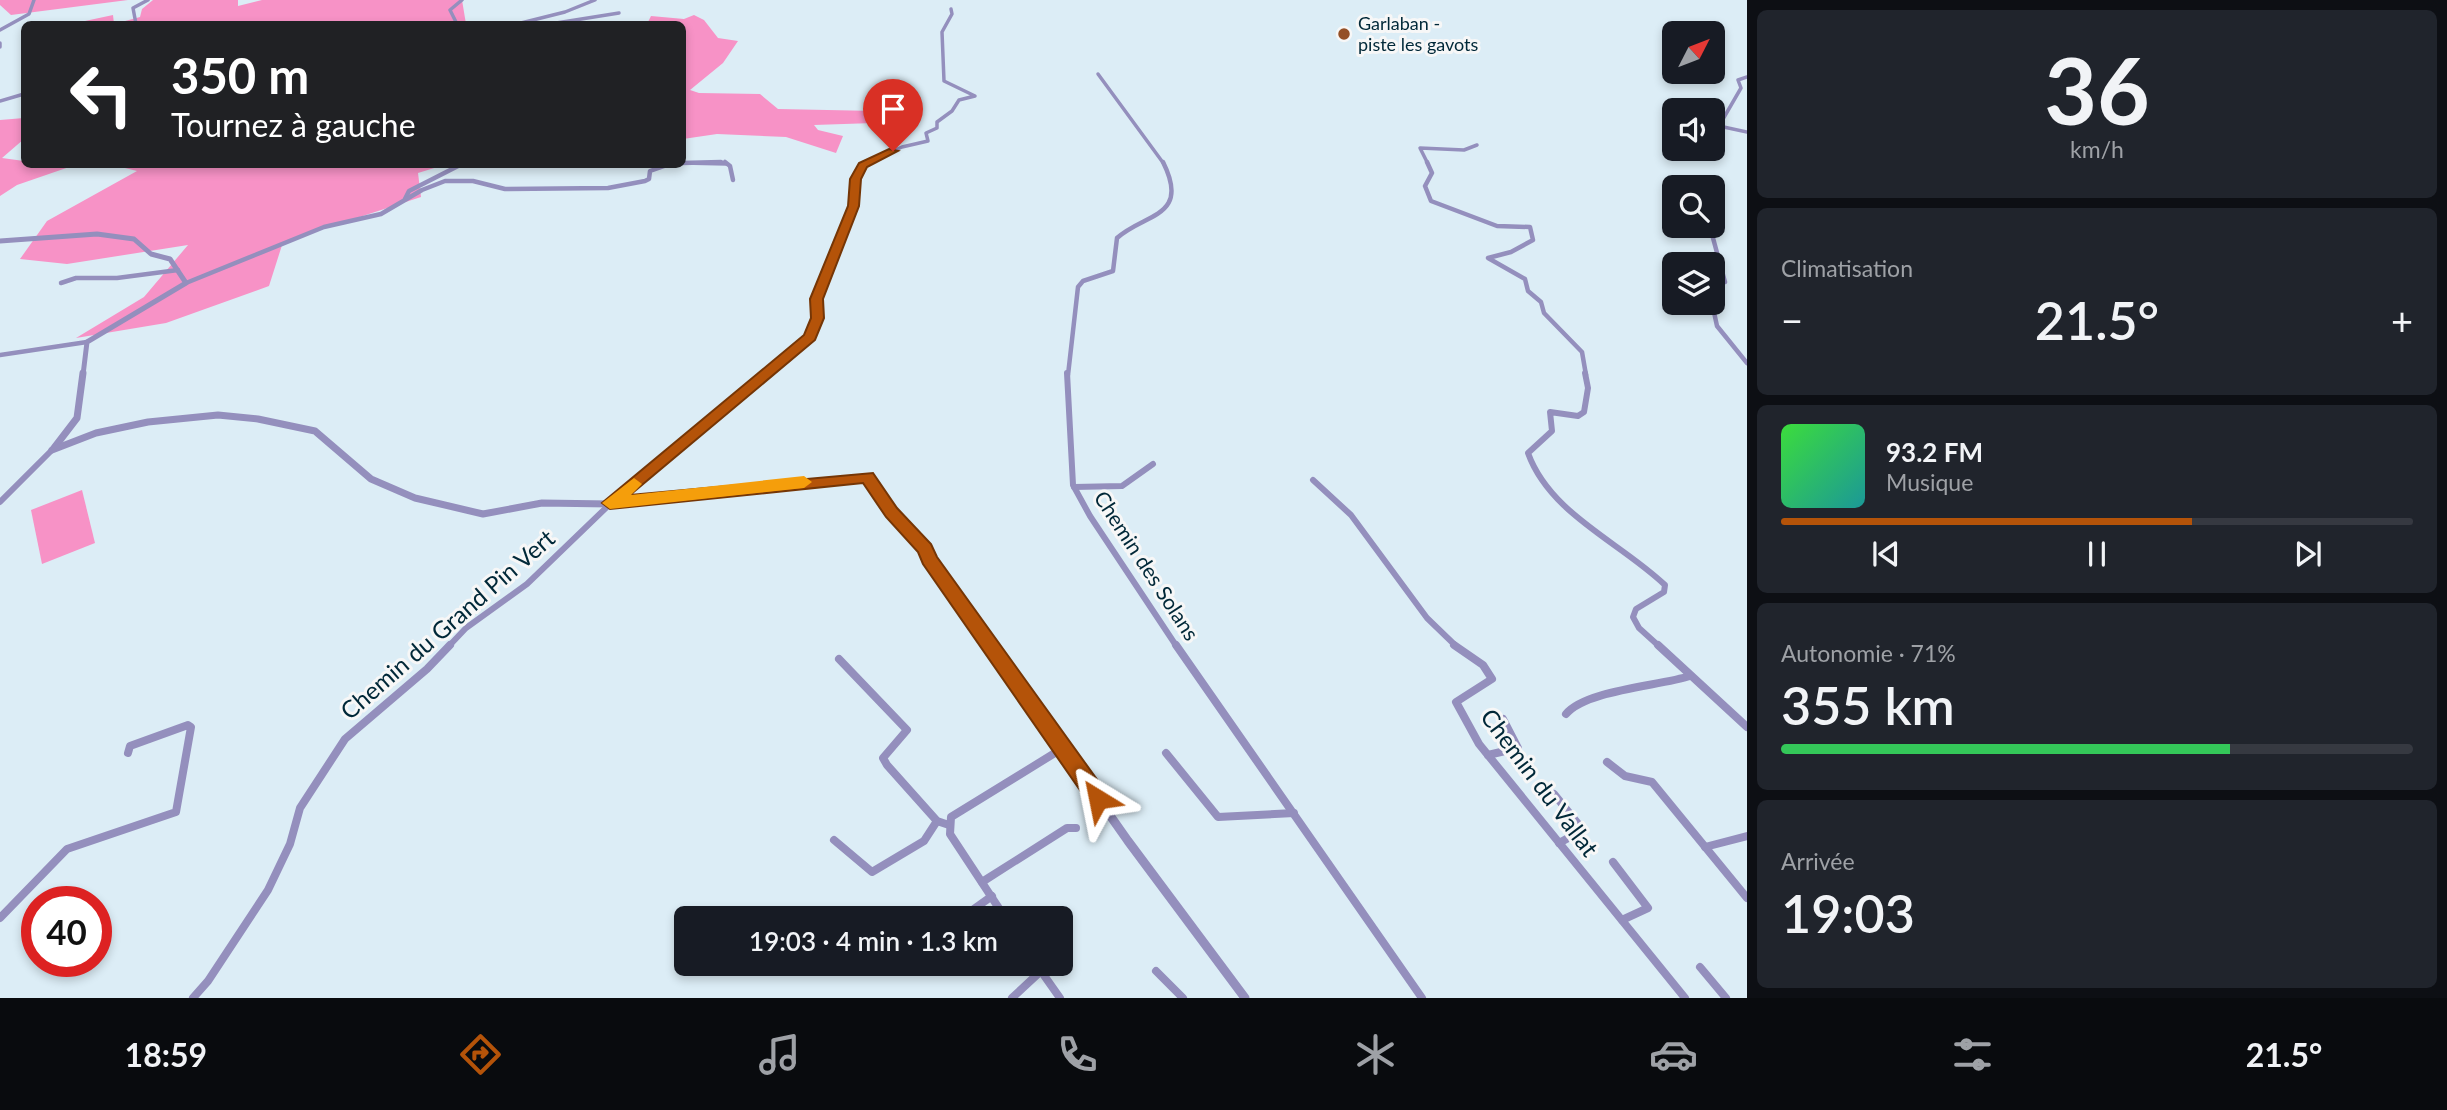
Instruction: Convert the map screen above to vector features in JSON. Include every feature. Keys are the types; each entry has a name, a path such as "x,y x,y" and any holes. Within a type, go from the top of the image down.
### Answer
{"street":[{"path":"0,30 29,14 34,0"},
{"path":"135,21 133,8 148,0"},
{"path":"456,21 450,10 462,0"},
{"path":"529,21 565,12 595,0"},
{"name":"Chemin du Grand Pin Vert","path":"193,998 208,981 268,890 290,844 300,808 345,739 427,669 466,628 527,584 610,503 810,337 817,318 817,299 854,206 856,179 863,165 902,147 928,141 926,133 937,128 937,122 953,111 959,100 975,96 944,81 942,32 952,15 951,9"},
{"path":"569,21 619,13"},
{"name":"Chemin des Solans","path":"1098,75 1113,88 1121,105 1161,158 1168,172 1170,194 1163,211 1117,238 1113,271 1083,281 1078,287 1067,363 1074,487 1149,606 1422,998"},
{"path":"1725,115 1742,85 1738,80 1747,77"},
{"path":"1738,91 1746,93"},
{"path":"0,101 21,95"},
{"path":"1725,127 1747,132"},
{"path":"1478,145 1465,150 1422,146 1420,150 1432,175 1424,186 1436,206 1477,216 1497,226 1530,227 1532,240 1528,243 1513,253 1488,258 1525,279 1528,290 1541,302 1544,313 1577,347 1584,359 1588,388 1581,415 1550,412 1552,431 1528,453 1530,468 1539,482 1665,585 1664,592 1636,609 1633,617 1639,628 1747,727"},
{"path":"686,163 725,163 730,166 733,180"},
{"path":"404,201 409,191 454,168"},
{"path":"0,355 86,342 186,284 324,227 366,219 445,181 473,181 495,187 608,188 645,181 649,179 650,171 659,168"},
{"path":"0,241 86,233 134,239 151,254 166,256 186,284"},
{"path":"1713,238 1717,252"},
{"path":"61,283 76,278 117,278 178,270"},
{"path":"1715,315 1717,326 1747,363"},
{"path":"0,502 52,450 77,418 86,342"},
{"path":"52,450 96,433 148,422 218,415 258,419 315,431 371,479 415,498 483,514 542,503 610,503 867,477 892,513 925,549 929,559 1063,748 1245,998"},
{"path":"1074,487 1122,486 1153,464"},
{"name":"Chemin du Vallat","path":"1313,480 1338,498 1363,527 1446,640 1475,657 1489,672 1492,679 1456,702 1488,755 1685,998"},
{"path":"839,659 906,730 883,758 937,821 948,825"},
{"path":"1566,714 1569,710 1612,691 1661,685 1690,676"},
{"path":"1488,755 1518,748 1503,719"},
{"path":"0,918 22,899 57,855 67,849 176,812 191,727 188,725 140,740 130,746 128,753"},
{"path":"998,906 950,834 948,825 951,817 1063,748"},
{"path":"1166,753 1218,817 1294,813"},
{"path":"1607,762 1625,776 1652,782 1747,898"},
{"path":"1554,794 1583,830 1559,843"},
{"path":"834,840 846,847 865,869 872,872 923,841 937,821"},
{"path":"982,882 1067,828 1076,828"},
{"path":"1705,847 1747,836"},
{"path":"1613,862 1648,908 1622,920"},
{"path":"978,906 992,896"},
{"path":"1700,967 1726,998"},
{"path":"1156,971 1183,998"},
{"path":"1012,998 1032,976"},
{"path":"1045,976 1060,998"}],"shaded area":[{"path":"0,0 128,0 11,15 0,5"},
{"path":"153,0 238,0 238,6 262,0 462,0 466,21 125,21 140,17 142,9"},
{"path":"113,15 114,21 85,21"},
{"path":"694,15 704,20 718,38 738,41 723,63 690,90 699,93 760,94 778,109 876,111 874,123 814,125 818,130 843,136 836,153 786,137 717,134 686,139 686,21 648,21 651,16 684,19"},
{"path":"21,118 21,142 2,158 21,161 21,168 66,168 17,185 0,196 0,120"},
{"path":"125,168 434,168 418,173 421,197 283,242 269,286 166,323 76,338 144,297 188,245 67,264 20,259 47,221 137,171"},
{"path":"82,490 95,543 42,564 31,510"}],"slow traffic":[{"path":"634,484 610,503 804,482"}],"place":[{"name":"Garlaban - piste les gavots","path":"1344,34"}],"route":[{"path":"893,151 863,165 856,179 854,206 817,299 817,318 810,337 610,503 833,478 867,477 892,513 925,549 929,559 1098,799"}]}
